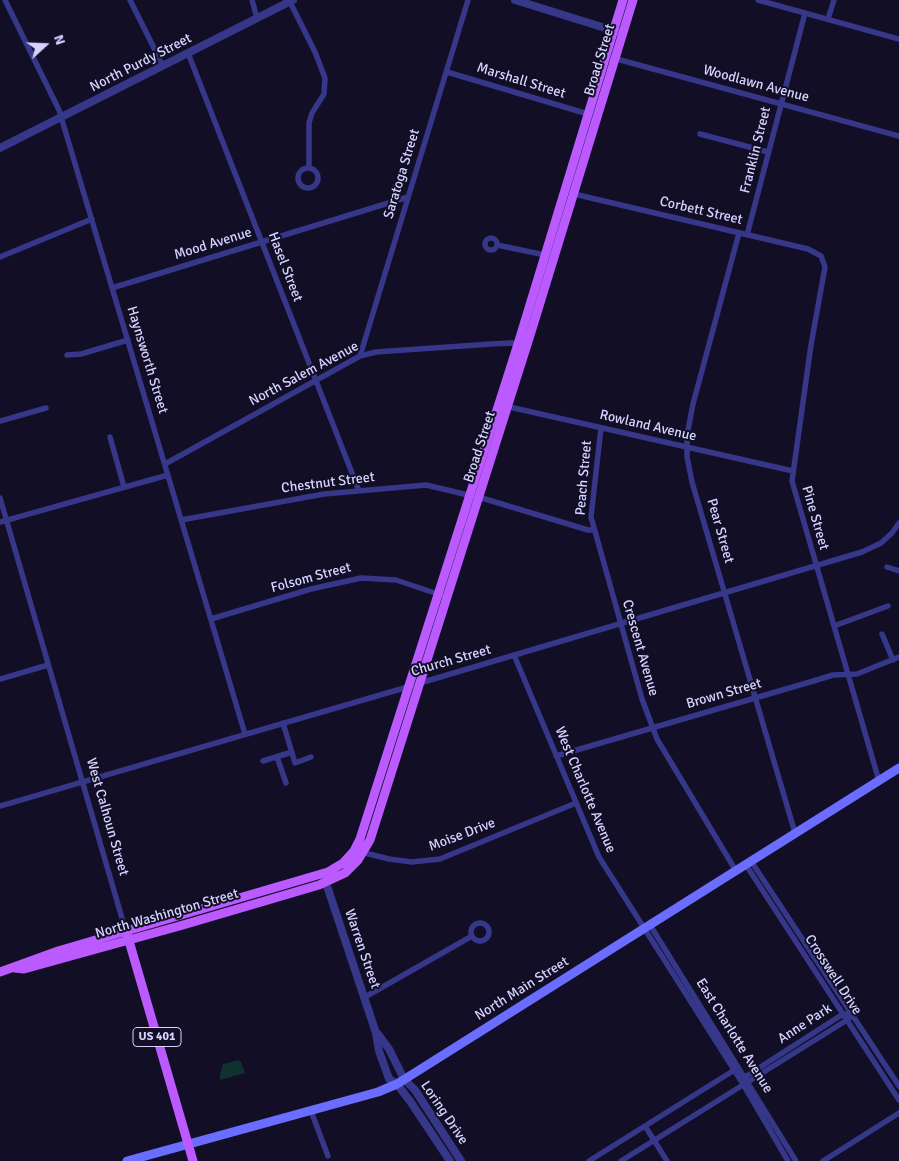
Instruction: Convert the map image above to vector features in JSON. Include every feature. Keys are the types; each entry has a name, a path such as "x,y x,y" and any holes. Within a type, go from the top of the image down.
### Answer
{"main road":[{"name":"Broad Street","path":"325,878 343,863 354,851 360,840 409,686 442,595 522,345 574,194 618,32 623,0"},
{"name":"Broad Street","path":"618,32 633,0"},
{"name":"Broad Street","path":"522,345 545,255 588,114 611,57"},
{"name":"Broad Street","path":"325,878 345,873 355,864 370,840 419,683 442,595"},
{"name":"North Main Street","path":"127,1161 378,1092 400,1081 899,768"},
{"name":"North Washington Street","path":"0,972 58,951 128,936 325,878"},
{"name":"West Calhoun Street","path":"128,936 188,1144"},
{"name":"US 401","path":"188,1144 192,1161"}],"street":[{"name":"Haynsworth Street","path":"5,0 40,68 61,118 245,734"},
{"path":"130,0 163,66"},
{"path":"252,0 257,18"},
{"name":"Saratoga Street","path":"360,356 468,0"},
{"path":"515,0 618,32"},
{"path":"758,0 899,39"},
{"path":"828,19 834,0"},
{"name":"North Purdy Street","path":"0,148 292,1"},
{"path":"292,1 325,78 324,94 312,113 309,123 308,168"},
{"name":"Franklin Street","path":"747,235 805,13"},
{"name":"Hasel Street","path":"188,53 359,491"},
{"name":"Woodlawn Avenue","path":"611,57 899,136"},
{"name":"Marshall Street","path":"447,72 588,114"},
{"path":"700,134 768,152"},
{"name":"Corbett Street","path":"574,194 808,249 822,256"},
{"name":"Mood Avenue","path":"112,288 408,197"},
{"path":"0,257 92,219"},
{"name":"Pear Street","path":"739,233 698,384 686,448 692,482 795,833"},
{"path":"497,245 545,255"},
{"name":"Pine Street","path":"822,256 825,267 793,472 793,488 879,780"},
{"path":"67,355 81,354 128,340"},
{"name":"North Salem Avenue","path":"165,464 360,356 376,352 491,344 512,343 522,345"},
{"name":"Rowland Avenue","path":"503,406 793,472"},
{"path":"0,421 46,408"},
{"name":"Peach Street","path":"594,530 590,517 601,428"},
{"path":"110,437 124,487"},
{"path":"3,521 168,475"},
{"name":"Chestnut Street","path":"181,520 302,498 426,485 474,496"},
{"path":"474,496 588,530 594,530"},
{"name":"West Calhoun Street","path":"0,498 3,521 48,665 128,936"},
{"name":"Church Street","path":"0,806 867,550 881,543 899,523"},
{"name":"Crescent Avenue","path":"594,530 652,728 665,753 736,870"},
{"path":"886,567 899,571"},
{"name":"Folsom Street","path":"211,619 311,589 361,578 396,580 442,595"},
{"path":"834,626 888,606"},
{"path":"882,634 896,659"},
{"name":"West Charlotte Avenue","path":"514,655 599,857 647,927"},
{"name":"Brown Street","path":"556,756 833,675 857,674 896,659"},
{"path":"0,679 48,665"},
{"path":"283,723 295,763 311,758"},
{"path":"263,761 292,752"},
{"path":"277,756 286,783"},
{"name":"Moise Drive","path":"354,851 412,862 440,859 576,803"},
{"name":"Crosswell Drive","path":"748,863 899,1100"},
{"name":"Crosswell Drive","path":"748,863 899,1086"},
{"name":"Warren Street","path":"325,878 376,1033 379,1051 389,1080 400,1081 389,1049 376,1033"},
{"name":"East Charlotte Avenue","path":"647,927 796,1161"},
{"path":"364,997 472,936"},
{"name":"Anne Park","path":"621,1161 745,1081 843,1014 852,1015"},
{"name":"Anne Park","path":"745,1081 848,1020 852,1015"},
{"path":"589,1161 736,1069"},
{"name":"Loring Drive","path":"400,1081 450,1161"},
{"name":"Loring Drive","path":"400,1081 419,1096 461,1161"},
{"name":"East Charlotte Avenue","path":"745,1081 788,1161"},
{"path":"311,1111 328,1156"},
{"path":"823,1161 899,1113"},
{"path":"645,1126 667,1161"}],"green space":[{"path":"238,1060 241,1062 245,1073 220,1080 223,1064"}]}
